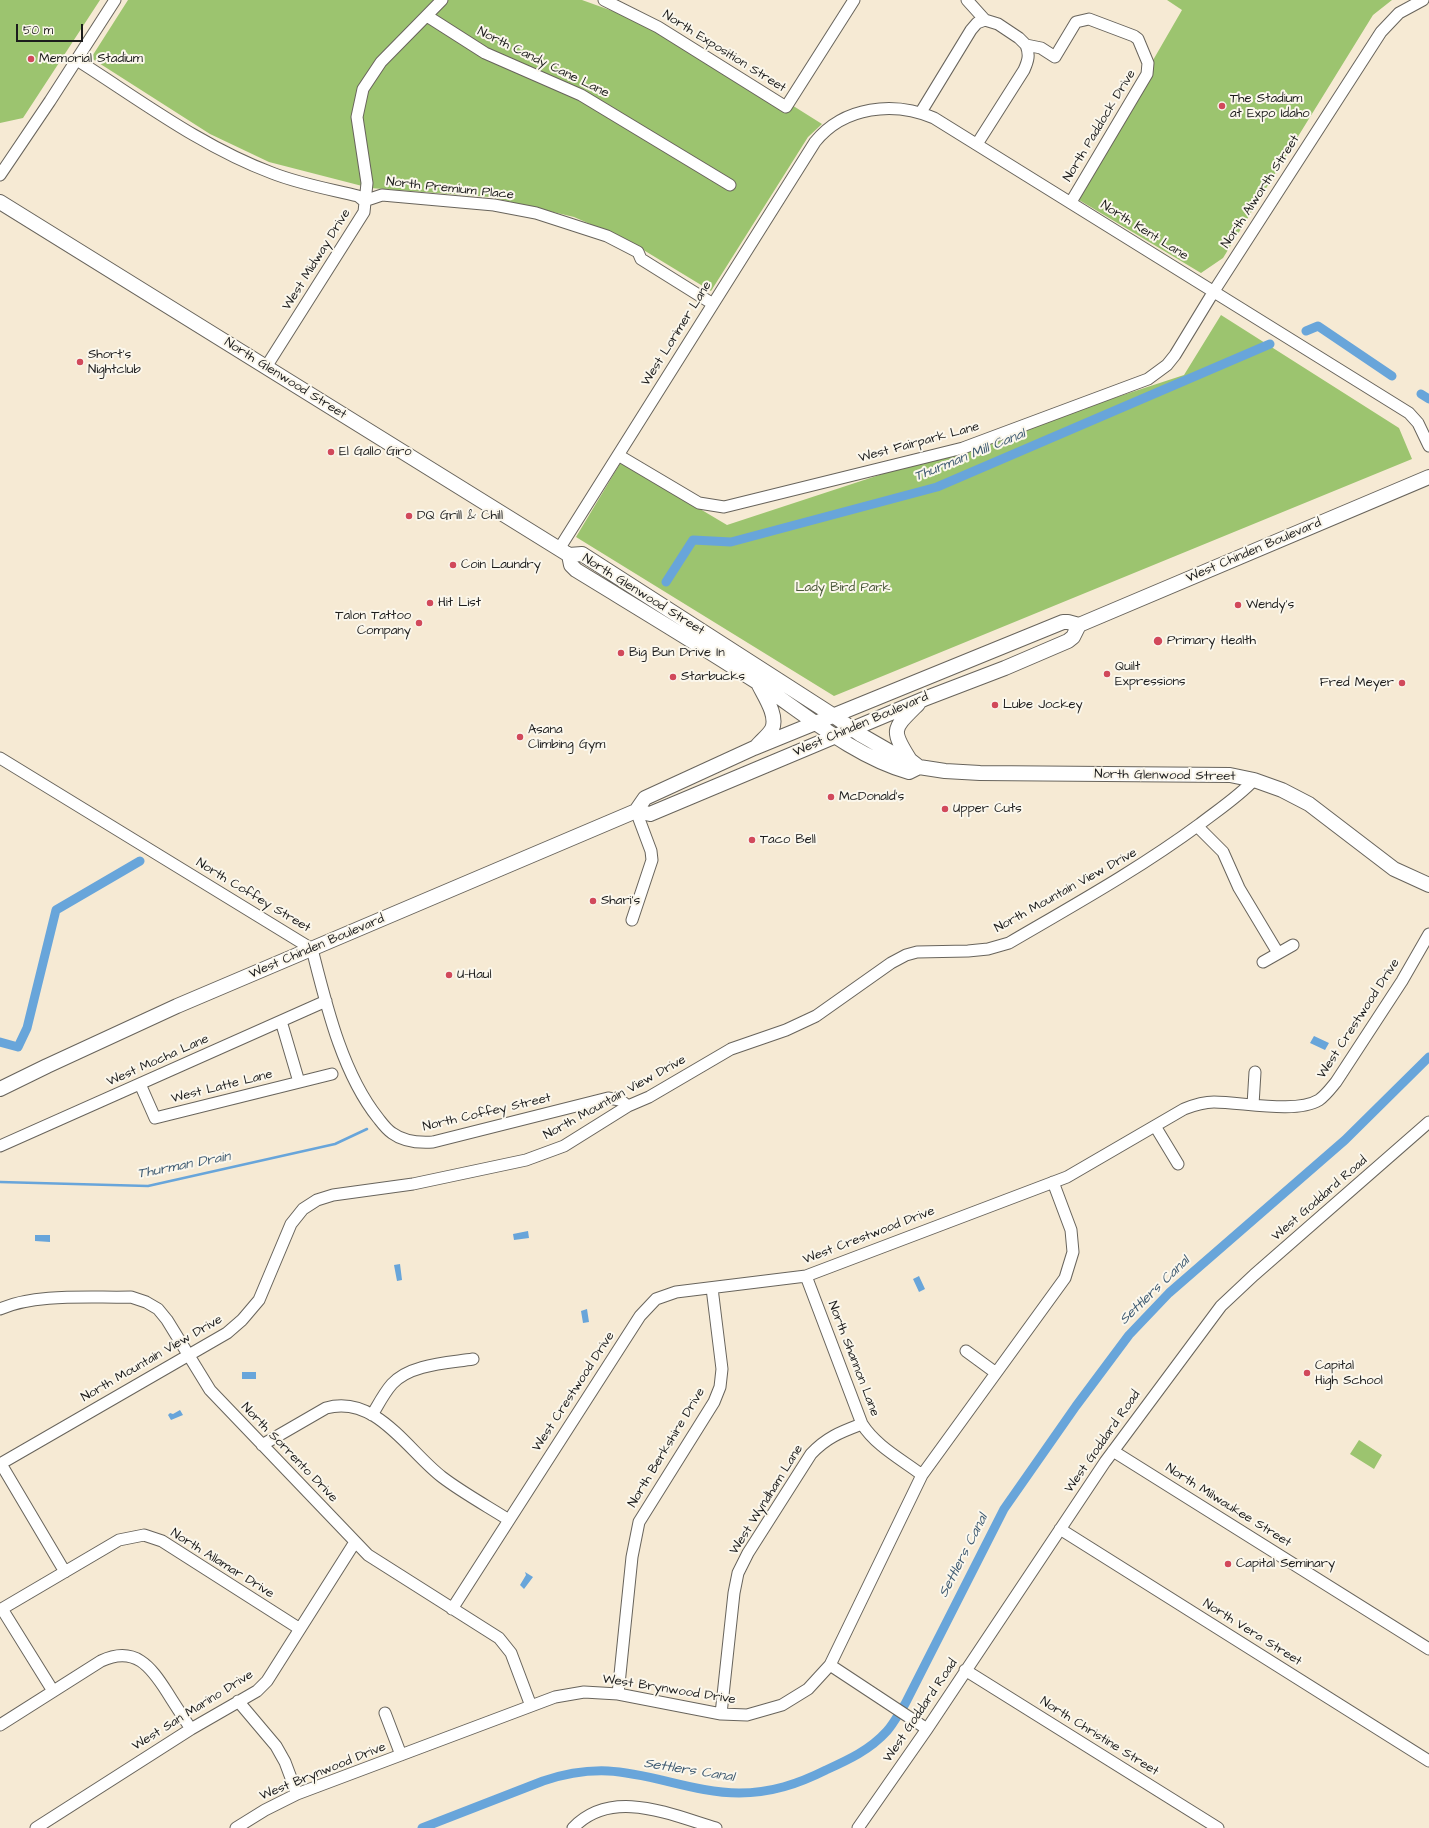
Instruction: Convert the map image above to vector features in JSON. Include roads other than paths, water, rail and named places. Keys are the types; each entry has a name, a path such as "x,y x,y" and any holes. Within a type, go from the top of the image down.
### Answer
{"main road":[{"name":"North Glenwood Street","path":"0,202 564,552 582,554 852,729 894,754 915,763 945,771 980,773 1230,775 1254,780 1282,790 1309,804 1394,870 1429,885"},
{"name":"West Chinden Boulevard","path":"0,1089 135,1024 636,811 645,798 754,748 1063,622 1079,625 1429,477"},
{"name":"North Glenwood Street","path":"564,552 576,570 758,683 836,736 873,758 892,767 909,772 915,763"},
{"name":"West Chinden Boulevard","path":"636,811 650,814 924,698 1005,668 1068,641 1073,637 1079,625"},
{"path":"754,748 772,730 773,721 770,707 758,683"},
{"path":"915,763 899,744 896,731 898,723 924,698"}],"street":[{"path":"0,175 77,60 114,0"},
{"name":"West Midway Drive","path":"266,367 364,212 367,183 356,117 362,89 381,62 442,0"},
{"name":"North Exposition Street","path":"604,0 658,27 786,107 851,1"},
{"name":"North Paddock Drive","path":"967,0 985,20 998,24 1019,38 1026,45 1041,48 1055,57 1076,22 1089,19 1134,36 1138,39 1148,62 1147,74 1071,202"},
{"name":"North Alworth Street","path":"1214,291 1380,32 1399,13 1423,0"},
{"name":"North Candy Cane Lane","path":"426,16 485,53 581,95 730,185"},
{"path":"921,112 971,30 977,23 985,20"},
{"path":"977,144 1024,70 1029,52 1026,45"},
{"path":"77,60 205,141 240,159 272,173 305,184 358,196 364,201"},
{"name":"North Kent Lane","path":"821,135 844,118 862,111 879,108 897,108 921,112 934,118 1410,413 1418,423 1429,446"},
{"name":"West Lorimer Lane","path":"564,552 618,455 821,135"},
{"name":"North Premium Place","path":"364,201 382,195 494,205 536,213 607,236 638,252 641,258 713,304"},
{"name":"West Fairpark Lane","path":"618,455 699,503 724,507 963,448 1148,379 1166,365 1175,355 1214,291"},
{"name":"North Coffey Street","path":"0,758 312,949 326,1002 348,1068 366,1103 391,1133 409,1141 420,1143 432,1142 608,1098 620,1100 628,1106"},
{"name":"North Mountain View Drive","path":"0,1464 227,1333 242,1320 259,1300 291,1224 303,1209 317,1200 334,1195 413,1184 526,1160 564,1146 628,1106 649,1097 731,1049 786,1030 816,1016 906,954 917,952 988,949 1009,943 1131,872 1164,851 1241,793 1254,780"},
{"path":"632,920 652,860 651,851 636,811"},
{"path":"1197,826 1223,852 1239,888 1278,953"},
{"name":"West Crestwood Drive","path":"452,1609 640,1316 656,1299 676,1292 806,1276 1067,1176 1184,1109 1199,1104 1214,1102 1287,1107 1305,1105 1318,1100 1327,1093 1402,981 1429,934"},
{"path":"1263,962 1292,945"},
{"name":"West Mocha Lane","path":"0,1146 326,1002"},
{"path":"281,1021 299,1082"},
{"path":"1253,1104 1255,1072"},
{"name":"West Latte Lane","path":"140,1084 155,1118 332,1074"},
{"name":"West Goddard Road","path":"858,1828 927,1729 1113,1451 1221,1306 1254,1275 1429,1122"},
{"path":"1155,1126 1178,1164"},
{"name":"West Brynwood Drive","path":"236,1828 265,1810 297,1794 555,1697 584,1692 618,1694 721,1714 747,1715 782,1705 808,1689 830,1665 922,1475 1065,1278 1073,1252 1071,1230 1052,1182"},
{"name":"North Shannon Lane","path":"806,1276 862,1424 869,1435 878,1443 922,1475"},
{"name":"North Berkshire Drive","path":"618,1694 632,1557 639,1522 714,1402 720,1387 722,1369 712,1288"},
{"name":"North Sorrento Drive","path":"0,1309 12,1303 37,1299 131,1297 146,1302 158,1309 189,1354 210,1390 368,1555 499,1638 511,1653 531,1706"},
{"path":"966,1351 996,1373"},
{"path":"372,1415 392,1385 403,1374 415,1369 473,1359"},
{"path":"262,1445 330,1407 344,1405 353,1406 372,1415 399,1435 442,1477 509,1520"},
{"name":"West Wyndham Lane","path":"721,1714 734,1593 738,1573 748,1553 811,1454 822,1442 836,1434 862,1424"},
{"name":"North Milwaukee Street","path":"1113,1451 1429,1649"},
{"path":"0,1464 65,1572"},
{"name":"North Vera Street","path":"1060,1529 1429,1762"},
{"name":"North Allamar Drive","path":"1,1610 119,1540 144,1535 162,1541 300,1629"},
{"name":"West San Marino Drive","path":"36,1828 191,1729 257,1691 267,1681 355,1542"},
{"path":"1,1610 53,1691"},
{"path":"0,1724 108,1658 126,1656 142,1661 155,1673 191,1729"},
{"path":"830,1665 927,1729"},
{"name":"North Christine Street","path":"966,1670 1218,1828"},
{"path":"238,1701 276,1746 285,1762 297,1794"},
{"name":"West Brynwood Drive","path":"385,1713 401,1755"},
{"path":"573,1828 591,1815 605,1809 634,1806 716,1828"}],"water":[{"path":"1314,1036 1329,1043 1325,1050 1310,1043"},
{"path":"528,1231 529,1238 514,1240 513,1234"},
{"path":"35,1235 50,1235 50,1242 35,1241"},
{"path":"400,1264 402,1280 397,1281 394,1265"},
{"path":"919,1276 925,1289 919,1292 913,1279"},
{"path":"587,1309 589,1322 583,1323 581,1311"},
{"path":"242,1372 256,1372 256,1379 242,1379"},
{"path":"180,1410 183,1415 171,1420 168,1415"},
{"path":"525,1572 533,1577 524,1589 520,1585 526,1575"}],"waterway":[{"name":"Thurman Mill Canal","path":"1306,331 1318,326 1392,376"},
{"name":"Thurman Mill Canal","path":"666,582 693,540 731,542 937,487 1270,344"},
{"name":"Thurman Mill Canal","path":"1421,394 1429,399"},
{"name":"Thurman Mill Canal","path":"0,1042 18,1047 27,1028 56,910 140,861"},
{"name":"Settlers Canal","path":"422,1828 543,1781 567,1774 608,1771 640,1775 706,1790 751,1793 784,1787 816,1775 850,1758 873,1744 890,1728 905,1704 1004,1509 1076,1406 1129,1335 1169,1293 1345,1140 1429,1057"},
{"name":"Thurman Drain","path":"0,1182 148,1186 335,1144 367,1129"}],"place":[{"name":"Memorial Stadium","path":"31,59"},
{"name":"The Stadium at Expo Idaho","path":"1222,106"},
{"name":"Short's Nightclub","path":"80,362"},
{"name":"El Gallo Giro","path":"331,452"},
{"name":"DQ Grill & Chill","path":"409,516"},
{"name":"Coin Laundry","path":"453,565"},
{"name":"Hit List","path":"430,603"},
{"name":"Wendy's","path":"1238,605"},
{"name":"Talon Tattoo Company","path":"419,623"},
{"name":"Primary Health","path":"1158,641"},
{"name":"Big Bun Drive In","path":"621,653"},
{"name":"Quilt Expressions","path":"1107,674"},
{"name":"Starbucks","path":"673,677"},
{"name":"Fred Meyer","path":"1402,683"},
{"name":"Lube Jockey","path":"995,705"},
{"name":"Asana Climbing Gym","path":"520,737"},
{"name":"McDonald's","path":"831,797"},
{"name":"Upper Cuts","path":"945,809"},
{"name":"Taco Bell","path":"752,840"},
{"name":"Shari's","path":"593,901"},
{"name":"U-Haul","path":"449,975"},
{"name":"Capital High School","path":"1307,1373"},
{"name":"Capital Seminary","path":"1228,1564"}],"park label":[{"name":"Lady Bird Park","path":"843,588"}]}
